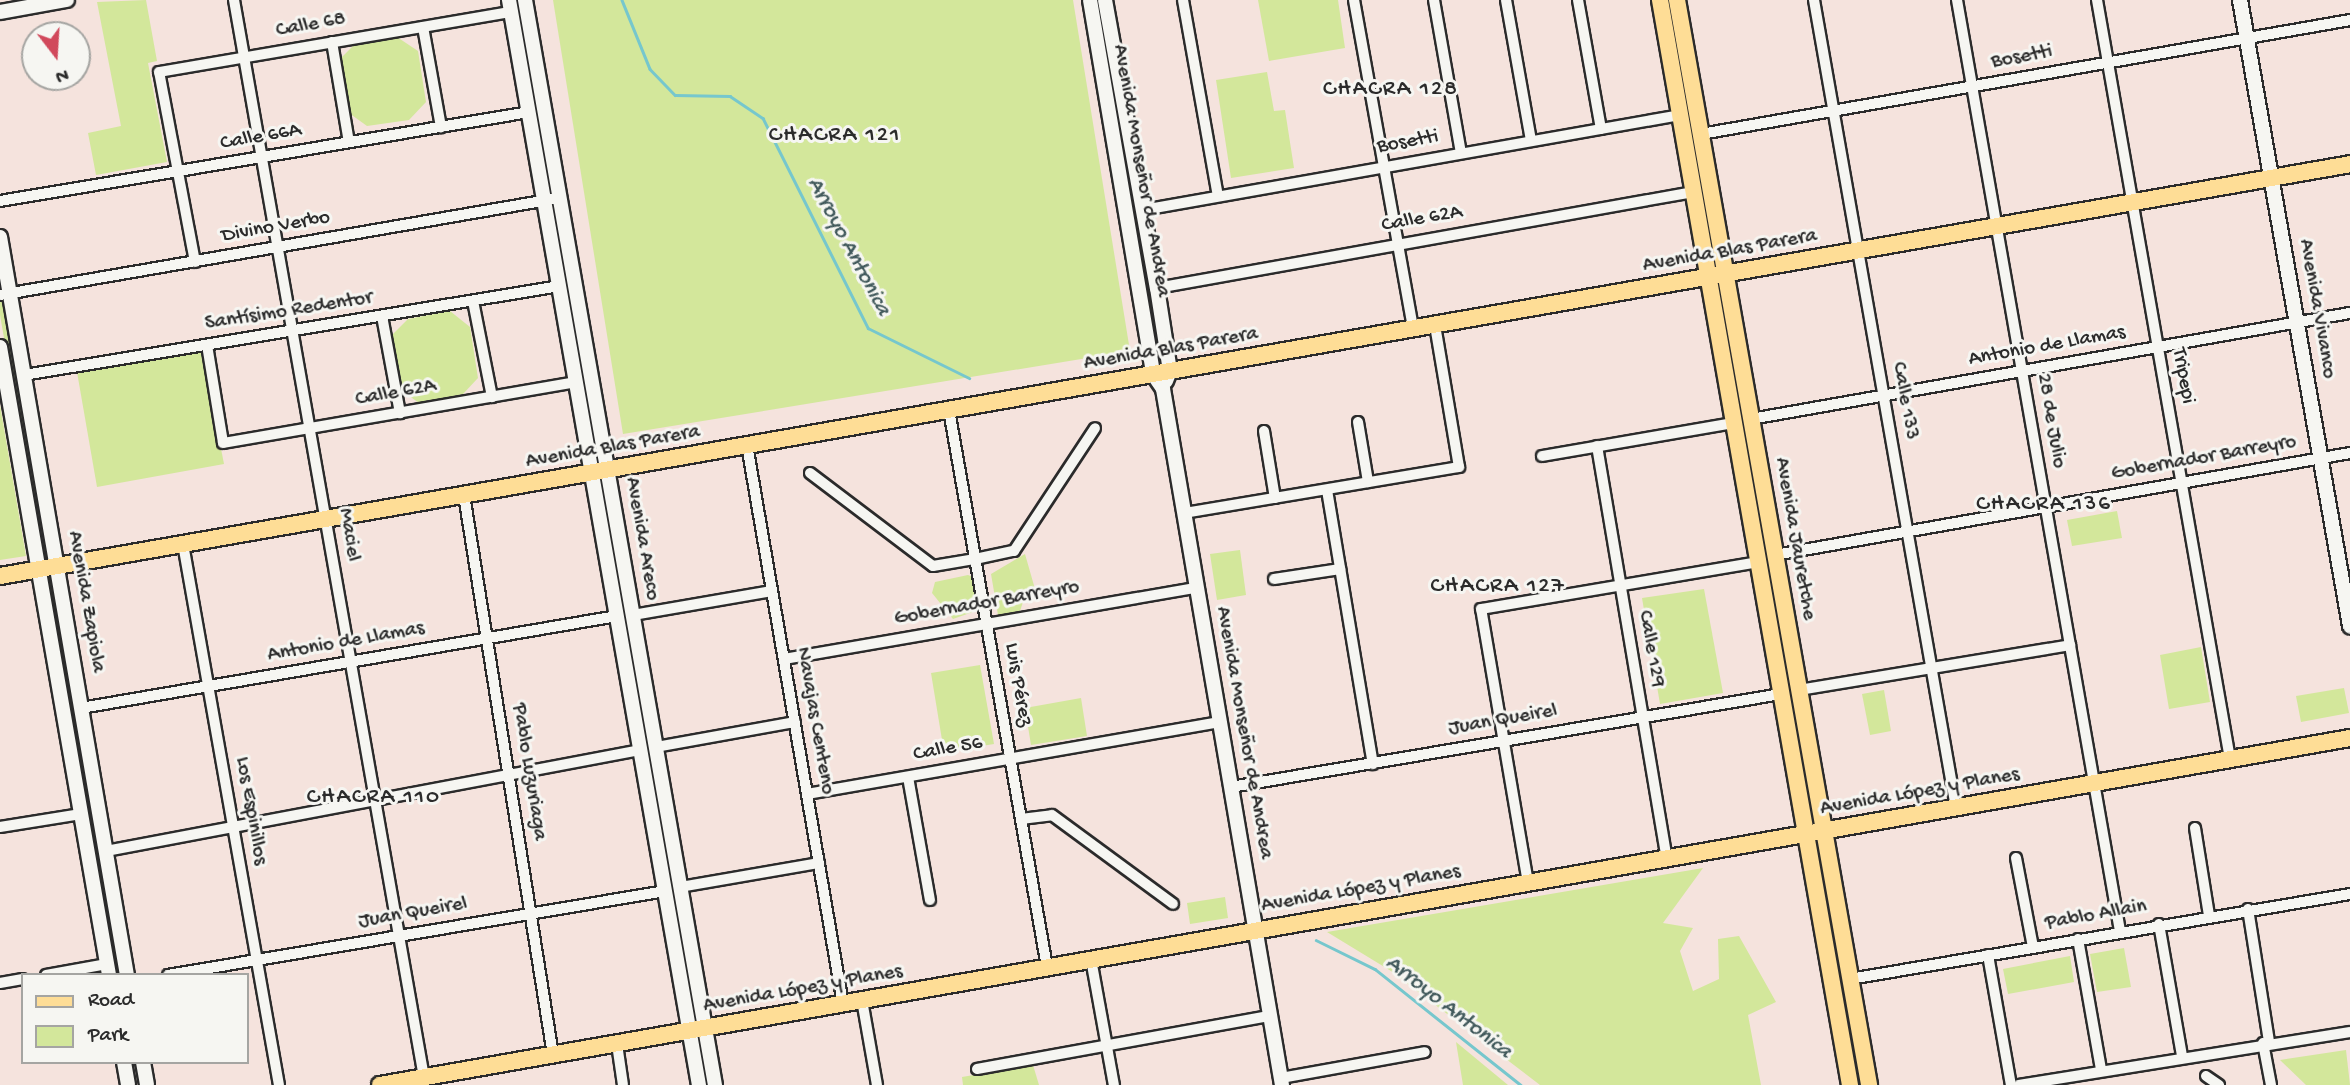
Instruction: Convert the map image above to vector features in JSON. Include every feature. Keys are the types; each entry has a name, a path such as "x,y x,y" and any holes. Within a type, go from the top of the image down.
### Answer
{"main road":[{"path":"0,12 67,0"},
{"name":"Avenida Areco","path":"525,0 559,198 617,616 640,750 665,891 697,1029 715,1085"},
{"name":"Avenida Monseñor de Andrea","path":"1090,0 1153,374 1163,388 1282,1082"},
{"name":"Avenida Monseñor de Andrea","path":"1105,0 1170,371"},
{"name":"Avenida Jauretche","path":"1660,0 1850,1085"},
{"name":"Avenida Jauretche","path":"1677,0 1869,1085"},
{"name":"Avenida Vivanco","path":"2240,0 2320,458 2347,593 2350,626"},
{"name":"Avenida Areco","path":"510,6 576,383 633,615 680,887 697,1029 699,1085"},
{"name":"Avenida Blas Parera","path":"0,576 2350,164"},
{"name":"Avenida Zapiola","path":"0,237 5,295 24,375 127,973"},
{"name":"Avenida Zapiola","path":"0,347 3,379 108,969"},
{"path":"1163,388 1170,371"},
{"name":"Avenida López y Planes","path":"380,1085 424,1077 460,1078 553,1055 697,1029 2350,738"},
{"path":"124,1064 128,1085"},
{"path":"143,1064 146,1085"}],"street":[{"name":"Maciel","path":"234,0 424,1077"},
{"path":"1183,0 1218,196"},
{"path":"1354,0 1413,328"},
{"path":"1434,0 1461,153"},
{"path":"1506,0 1531,141"},
{"path":"1578,0 1601,129"},
{"name":"Calle 133","path":"1814,0 1956,808"},
{"name":"28 de Julio","path":"1957,0 2120,931"},
{"name":"Tripepi","path":"2097,0 2230,759"},
{"name":"Calle 68","path":"180,171 159,72 423,27 510,6"},
{"name":"Bosetti","path":"1701,134 2350,20"},
{"path":"423,27 441,127"},
{"path":"332,43 349,142"},
{"name":"Calle 66A","path":"0,201 529,112"},
{"name":"Bosetti","path":"1143,210 1680,115"},
{"path":"180,171 195,262"},
{"name":"Calle 62A","path":"1157,288 1693,192"},
{"name":"Divino Verbo","path":"5,295 559,198"},
{"name":"Santísimo Redentor","path":"24,375 559,286"},
{"path":"473,301 492,397"},
{"name":"Antonio de Llamas","path":"1751,419 2350,313"},
{"path":"382,316 400,413"},
{"path":"1184,513 1459,467 1435,325"},
{"name":"Calle 62A","path":"207,345 223,443 576,383"},
{"name":"Luis Pérez","path":"949,410 1047,967"},
{"path":"1358,422 1368,482"},
{"path":"1542,456 1734,423"},
{"path":"810,472 933,566 1014,551 1095,429"},
{"path":"1264,431 1276,498"},
{"name":"Navajas Centeno","path":"747,445 843,1004"},
{"name":"Calle 129","path":"1597,446 1667,858"},
{"name":"Gobernador Barreyro","path":"1775,555 2350,453"},
{"path":"1327,490 1373,764"},
{"name":"Pablo Luzuriaga","path":"464,495 553,1055"},
{"name":"Los Espinillos","path":"183,544 279,1085"},
{"path":"1528,883 1481,609 1758,562"},
{"path":"1274,579 1340,569"},
{"name":"Gobernador Barreyro","path":"784,659 1197,588"},
{"path":"633,615 772,591"},
{"name":"Antonio de Llamas","path":"81,708 617,616"},
{"path":"1799,690 2070,645"},
{"name":"Juan Queirel","path":"1231,787 1781,694"},
{"path":"656,747 795,722"},
{"name":"Calle 56","path":"807,794 1220,722"},
{"path":"106,851 640,750"},
{"path":"908,777 930,900"},
{"path":"0,827 81,814"},
{"path":"1021,819 1052,815 1173,904"},
{"path":"2194,828 2209,915"},
{"path":"2016,858 2033,947"},
{"path":"680,887 819,863"},
{"name":"Juan Queirel","path":"180,973 665,891"},
{"name":"Pablo Allain","path":"1850,979 2209,915 2350,894"},
{"path":"2248,909 2271,1085"},
{"path":"2159,924 2182,1056"},
{"path":"2078,939 2101,1070"},
{"path":"1988,955 2011,1085"},
{"path":"1091,959 1114,1085"},
{"path":"67,973 108,969"},
{"path":"0,983 21,979"},
{"path":"862,1000 877,1085"},
{"path":"976,1069 1270,1016"},
{"path":"2019,1085 2266,1042 2350,1032"},
{"path":"617,1044 623,1085"},
{"path":"1282,1082 1425,1052"},
{"path":"2206,1076 2219,1085"}],"green space":[{"path":"146,0 157,61 148,63 167,162 96,175 88,133 121,126 97,2"},
{"path":"553,0 1073,0 1130,351 623,434"},
{"path":"1093,0 1098,0 1160,353 1155,354"},
{"path":"1258,0 1338,0 1345,48 1269,61"},
{"path":"397,37 418,51 426,102 409,120 367,126 349,113 340,59 356,43"},
{"path":"1267,72 1274,111 1285,110 1294,168 1231,178 1216,80"},
{"path":"0,263 123,973 115,973 0,315"},
{"path":"450,311 470,327 478,378 463,394 419,403 401,390 392,335 408,319"},
{"path":"202,352 224,464 97,487 77,372"},
{"path":"0,405 26,556 0,560"},
{"path":"2117,511 2122,538 2072,546 2067,520"},
{"path":"1240,550 1246,595 1217,600 1210,554"},
{"path":"1025,554 1037,596 1024,599 1020,611 998,615 991,574"},
{"path":"968,575 973,577 981,609 953,619 932,593 935,582"},
{"path":"1704,589 1723,693 1660,704 1642,598"},
{"path":"2201,647 2210,702 2169,709 2160,655"},
{"path":"980,665 994,744 944,752 931,673"},
{"path":"2344,688 2349,713 2301,722 2296,696"},
{"path":"1884,690 1891,731 1870,735 1862,694"},
{"path":"1081,698 1087,736 1031,745 1025,708"},
{"path":"1703,868 1663,923 1693,928 1680,951 1693,991 1719,979 1718,939 1739,936 1776,1002 1748,1015 1761,1085 1540,1085 1391,971 1327,932"},
{"path":"1225,897 1228,918 1190,924 1187,903"},
{"path":"2124,948 2131,987 2097,992 2090,954"},
{"path":"2070,956 2074,982 2008,994 2003,969"},
{"path":"1456,1042 1508,1085 1463,1085"},
{"path":"2346,1050 2350,1085 2306,1085 2280,1060"},
{"path":"1033,1065 1039,1085 963,1085 962,1077"}],"waterway":[{"name":"Arroyo Antonica","path":"622,0 650,69 675,95 730,96 763,118 868,328 969,378"},
{"name":"Arroyo Antonica","path":"1316,940 1375,969 1521,1085"}],"district":[{"name":"CHACRA 128","path":"1391,90"},
{"name":"CHACRA 121","path":"835,136"},
{"name":"CHACRA 136","path":"2044,505"},
{"name":"CHACRA 127","path":"1498,587"},
{"name":"CHACRA 110","path":"374,798"}]}
